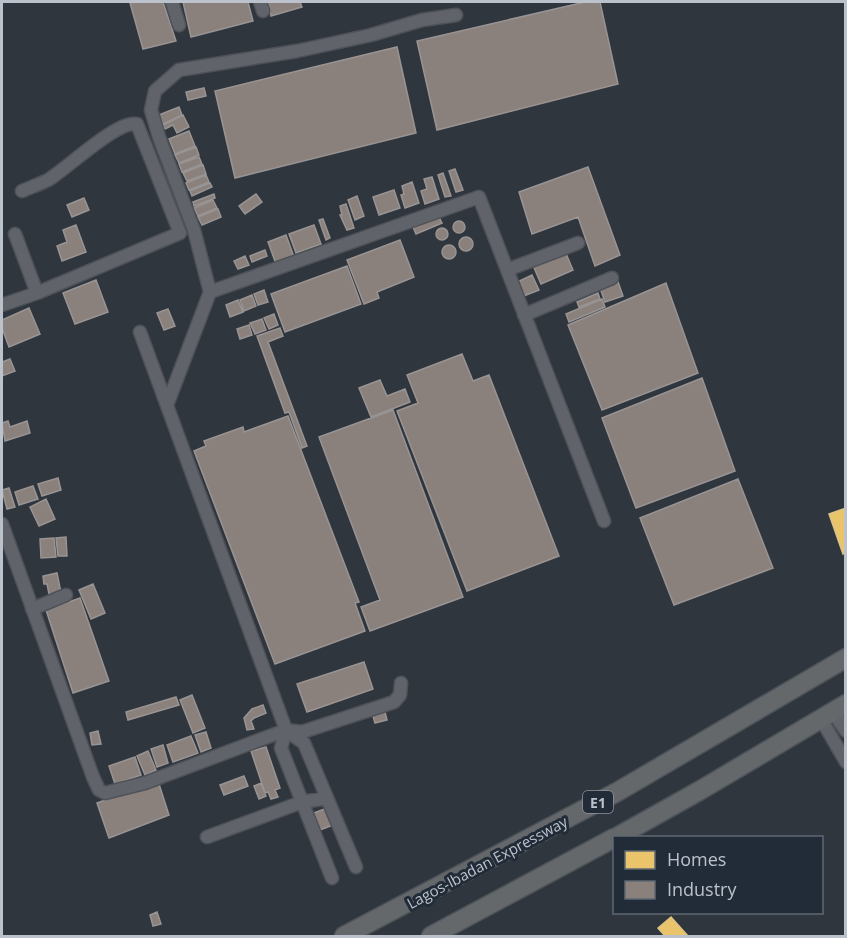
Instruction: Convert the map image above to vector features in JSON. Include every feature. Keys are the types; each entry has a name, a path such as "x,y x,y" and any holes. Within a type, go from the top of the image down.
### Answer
{"highway":[{"name":"Lagos-Ibadan Expressway","path":"344,936 617,792 846,658"},
{"name":"E1","path":"619,836 699,792 833,712"},
{"name":"E1","path":"430,936 613,839"}],"lane":[{"path":"172,2 179,25"},
{"path":"167,405 210,291 194,230 151,110 155,91 178,70 297,51 456,15"},
{"path":"2,305 37,293 180,233 137,124 129,122 48,180 22,191"},
{"path":"210,291 479,197 604,521"},
{"path":"15,234 37,293"},
{"path":"507,270 578,243"},
{"path":"524,315 612,278"},
{"path":"140,332 286,730 304,743 356,867"},
{"path":"2,524 93,777 99,790 105,793 145,783 286,730 302,732 394,702 400,695 400,683"},
{"path":"32,609 66,595"},
{"path":"833,712 846,731"},
{"path":"833,712 846,762"},
{"path":"286,730 281,748 332,878"},
{"path":"207,837 302,802 327,798"}],"building: Homes":[{"path":"846,508 846,553 843,554 829,514"},
{"path":"671,917 688,936 665,936 658,928"}],"building: Industry":[{"path":"163,2 176,41 143,49 130,3"},
{"path":"183,2 248,2 253,21 191,37"},
{"path":"268,2 300,2 302,7 271,16"},
{"path":"585,2 600,2 618,84 437,130 417,41"},
{"path":"397,47 416,133 235,178 215,91"},
{"path":"204,88 206,96 188,100 186,92"},
{"path":"179,107 182,115 163,124 159,115"},
{"path":"183,115 189,127 177,133 173,125 165,129 163,125"},
{"path":"189,131 195,146 175,154 169,139"},
{"path":"196,147 199,155 179,163 175,155"},
{"path":"199,157 202,164 182,172 179,164"},
{"path":"203,165 206,174 187,181 183,173"},
{"path":"588,167 620,255 595,266 578,217 532,234 519,192"},
{"path":"455,169 463,190 456,192 449,171"},
{"path":"443,173 451,196 445,197 438,175"},
{"path":"206,175 209,182 189,190 186,183"},
{"path":"432,177 439,199 425,204 421,191 427,189 424,179"},
{"path":"412,182 419,203 405,208 401,195 404,194 402,186"},
{"path":"210,183 212,187 192,196 190,191"},
{"path":"394,190 400,208 379,215 373,197"},
{"path":"214,194 215,198 194,206 193,202"},
{"path":"256,194 262,202 245,214 239,206"},
{"path":"357,196 364,216 355,220 348,200"},
{"path":"84,198 89,210 72,217 67,205"},
{"path":"213,200 217,208 198,216 194,208"},
{"path":"346,204 354,228 347,230 340,215 342,215 340,206"},
{"path":"218,209 221,217 202,225 198,217"},
{"path":"439,217 442,223 416,234 413,227"},
{"path":"323,219 330,238 326,240 319,220"},
{"path":"461,221 464,222 464,232 457,233 454,232 453,225 454,222"},
{"path":"76,225 86,252 62,261 57,246 67,242 63,230"},
{"path":"314,225 321,244 296,253 289,234"},
{"path":"444,228 448,234 444,240 440,240 436,232"},
{"path":"286,235 294,257 276,264 268,242"},
{"path":"466,237 471,239 473,244 471,249 466,251 461,249 459,244 461,239"},
{"path":"400,240 414,277 377,292 379,298 364,304 347,260"},
{"path":"449,245 454,247 456,252 454,257 449,259 444,257 442,252 444,247"},
{"path":"564,249 573,270 541,284 532,263"},
{"path":"265,250 267,256 252,262 250,256"},
{"path":"245,256 249,265 238,269 234,261"},
{"path":"347,266 361,304 285,332 271,294"},
{"path":"532,275 539,290 521,297 515,283"},
{"path":"617,279 623,296 605,302 599,285"},
{"path":"96,280 108,312 75,324 63,293"},
{"path":"666,283 698,373 602,410 568,325"},
{"path":"264,290 268,302 258,305 254,294"},
{"path":"598,293 600,299 579,307 577,302"},
{"path":"252,295 256,306 244,311 240,300"},
{"path":"602,299 605,307 569,322 566,314"},
{"path":"238,300 243,312 230,317 226,305"},
{"path":"29,308 40,334 9,347 2,328 2,320"},
{"path":"168,309 175,326 164,330 157,313"},
{"path":"274,314 278,325 269,329 264,318"},
{"path":"262,319 266,330 255,334 250,323"},
{"path":"249,325 252,335 240,339 237,329"},
{"path":"280,328 283,336 268,342 307,446 302,448 289,412 285,413 257,336"},
{"path":"462,354 473,381 489,375 559,556 467,591 397,411 418,403 407,375"},
{"path":"10,359 15,371 2,376 2,362"},
{"path":"702,378 735,471 636,508 602,418"},
{"path":"380,380 387,396 405,389 410,402 371,417 359,388"},
{"path":"393,410 463,597 370,631 361,607 380,600 319,437"},
{"path":"288,416 359,602 355,603 365,631 275,664 194,451 206,446 204,441 243,427 244,432"},
{"path":"8,421 10,427 27,421 30,433 5,441 2,423"},
{"path":"58,478 61,490 42,496 38,484"},
{"path":"738,479 773,568 674,605 640,518"},
{"path":"33,486 38,499 19,505 15,492"},
{"path":"9,488 15,507 7,509 2,490"},
{"path":"46,499 55,519 39,526 30,507"},
{"path":"66,537 67,556 58,556 56,538"},
{"path":"54,538 56,557 41,558 40,539"},
{"path":"57,573 61,593 49,594 43,576"},
{"path":"93,584 105,613 91,619 79,590"},
{"path":"80,598 109,681 73,693 46,610"},
{"path":"364,662 373,689 307,712 297,684"},
{"path":"192,695 205,728 193,733 180,700"},
{"path":"176,697 179,705 128,720 126,712"},
{"path":"263,705 266,713 254,718 251,721 254,729 247,730 244,718 252,709"},
{"path":"385,712 387,720 375,723 373,716"},
{"path":"98,731 101,744 92,745 90,733"},
{"path":"206,732 211,748 201,752 195,735"},
{"path":"191,736 198,753 173,762 167,745"},
{"path":"163,745 168,763 157,767 151,749"},
{"path":"266,747 280,788 275,790 278,797 271,799 268,792 265,793 251,751"},
{"path":"148,751 156,770 145,775 137,756"},
{"path":"135,757 141,775 115,784 109,766"},
{"path":"244,776 248,786 224,795 220,785"},
{"path":"158,781 169,815 109,838 97,803"},
{"path":"261,783 266,796 259,799 254,786"},
{"path":"327,808 333,825 320,830 314,813"},
{"path":"157,912 161,924 153,926 150,915"}]}
